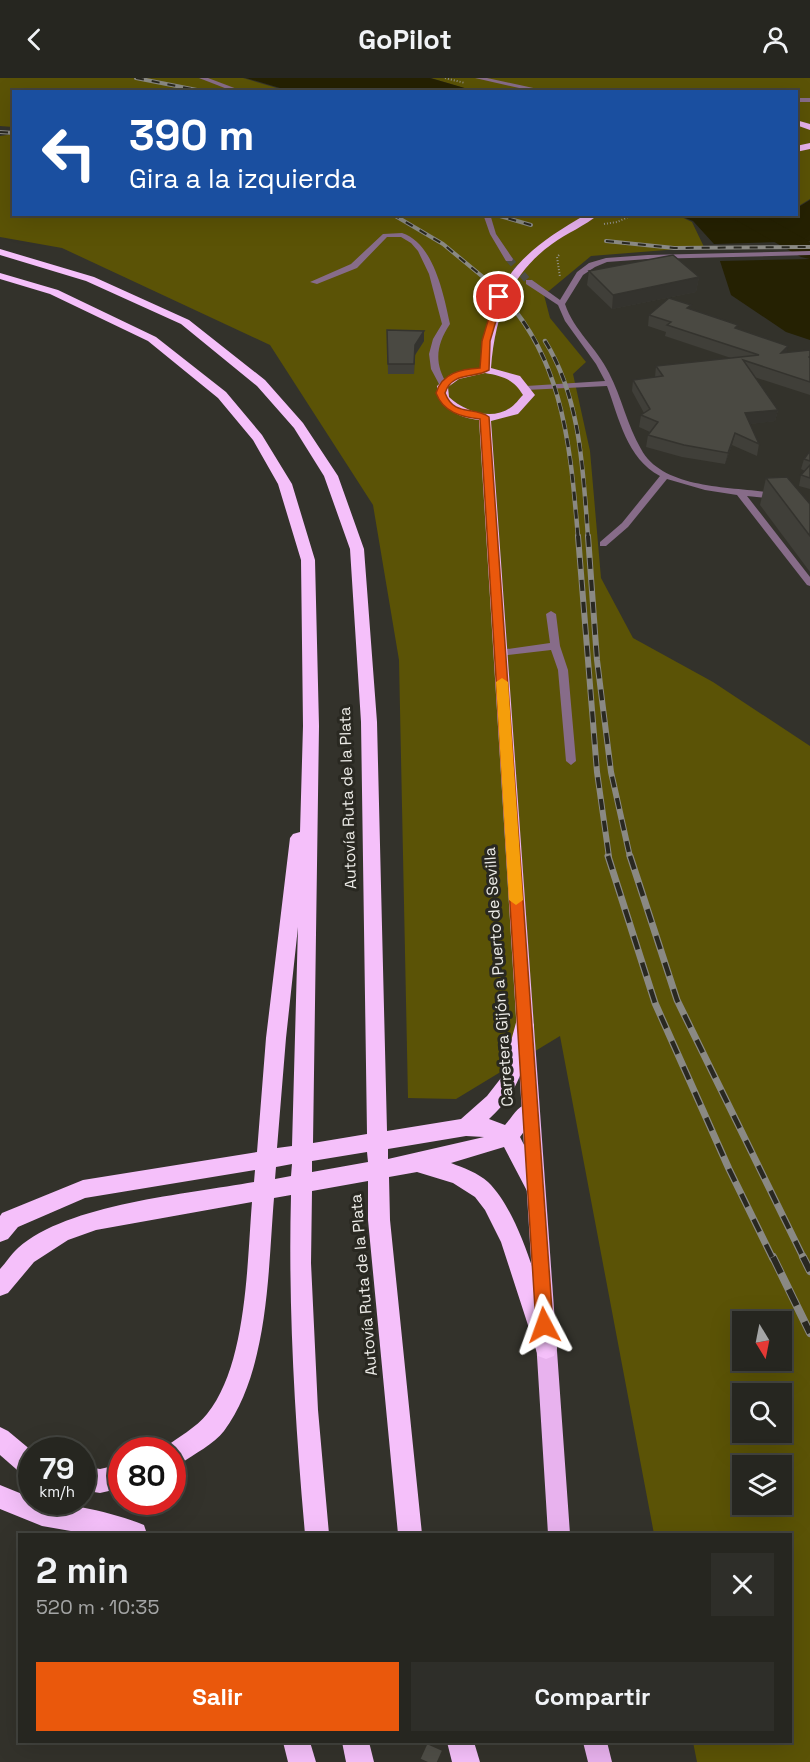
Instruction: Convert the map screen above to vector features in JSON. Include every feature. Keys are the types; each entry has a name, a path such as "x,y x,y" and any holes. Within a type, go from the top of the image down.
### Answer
{"highway":[{"path":"484,370 486,341 495,308 513,273 537,250 569,228 596,220"},
{"name":"Autovía Ruta de la Plata","path":"0,252 90,279 185,322 261,383 299,426 331,476 357,549 364,631 373,840 379,1205 410,1533"},
{"name":"Autovía Ruta de la Plata","path":"0,276 54,292 152,339 222,395 258,438 285,484 308,560 311,726 300,1263 306,1410 317,1533"},
{"path":"484,370 507,374 524,383 529,395 523,406 507,414 484,417 468,415 453,409 444,402 440,393 443,384 460,374 484,370"},
{"name":"Carretera Gijón a Puerto de Sevilla","path":"484,417 559,1533"},
{"path":"186,1446 215,1424 237,1387 254,1311 276,1038 311,726"},
{"path":"466,1127 494,1102 510,1081 524,1025"},
{"path":"0,1286 26,1255 61,1233 96,1220 416,1163 484,1146 509,1136 529,1111"},
{"path":"0,1232 10,1220 83,1189 466,1127 489,1128 509,1136 534,1184"},
{"path":"416,1163 456,1174 481,1189 496,1210 516,1256 546,1348"},
{"path":"0,1439 18,1455"},
{"path":"0,1497 42,1514 110,1526 132,1533"},
{"path":"297,1743 302,1762"},
{"path":"356,1743 360,1762"},
{"path":"461,1743 466,1762"},
{"path":"595,1743 600,1762"}],"street":[{"path":"202,78 236,90"},
{"path":"478,78 539,90"},
{"path":"486,216 493,234 509,259"},
{"path":"314,282 354,266 386,235 404,236 420,247 429,261 446,324 436,337 431,352 436,374 443,384"},
{"path":"782,497 741,494 664,477 645,463 635,446 593,351 563,314 561,304 569,289 586,270 606,260 810,253"},
{"path":"530,282 561,304"},
{"path":"526,388 609,383"},
{"path":"603,544 625,525 664,477"},
{"path":"741,494 810,583"},
{"path":"551,614 555,646 563,670 571,761"},
{"path":"500,653 555,646"}],"path":[{"path":"596,220 617,222 630,216"},
{"path":"565,250 557,258 561,281 569,289"}],"shaded area":[{"path":"0,78 243,78 284,90 12,90 12,127 0,126"},
{"path":"246,78 430,78 472,90 287,90"},
{"path":"431,78 810,78 810,199 798,206 798,90 470,90"},
{"path":"12,134 12,216 679,216 692,222 704,247 591,256 544,295 550,318 586,362 573,374 590,451 601,578 633,638 713,682 810,746 810,1762 697,1762 693,1743 792,1743 792,1533 654,1533 560,1036 456,1099 408,1098 399,660 373,505 270,345 62,248 0,237 0,136"},
{"path":"810,200 810,241 714,244 693,221 680,216 798,216 798,207"},
{"path":"810,259 810,340 786,332 731,295 720,261"}],"building":[{"path":"673,255 699,277 613,295 589,271"},
{"path":"669,298 691,305 687,308 738,325 735,328 788,346 781,353 810,350 810,382 743,360 778,410 745,413 759,444 735,433 728,453 684,445 648,435 658,422 641,415 650,409 633,380 663,376 656,366 759,355 667,325 671,322 649,315"},
{"path":"387,330 424,331 415,345 414,364 388,364"},
{"path":"810,451 810,461 804,459"},
{"path":"810,465 810,478 801,475"},
{"path":"787,477 810,504 810,536 766,478"}],"waterway":[{"path":"746,216 810,252"}],"tunnel":[{"path":"509,259 529,282"},
{"path":"428,1762 437,1743"}],"railway":[{"path":"136,78 197,90"},
{"path":"0,132 12,133"},
{"path":"395,216 443,244 489,282"},
{"path":"500,216 531,225"},
{"path":"606,241 674,248 810,247"},
{"path":"487,281 512,307 532,336 547,366 566,432 578,537"},
{"path":"545,341 557,363 573,411 582,461 588,537"},
{"path":"578,536 597,772 609,857"},
{"path":"588,536 597,660 611,772 630,857"},
{"path":"608,856 655,1003 729,1169 773,1259"},
{"path":"630,856 677,1000 804,1259"},
{"path":"773,1257 810,1333"},
{"path":"804,1259 810,1271"}],"slow traffic":[{"path":"502,682 516,900"}],"route":[{"path":"499,297 486,341 484,370 453,376 443,384 440,393 444,402 453,409 468,415 484,417 544,1325"}]}
